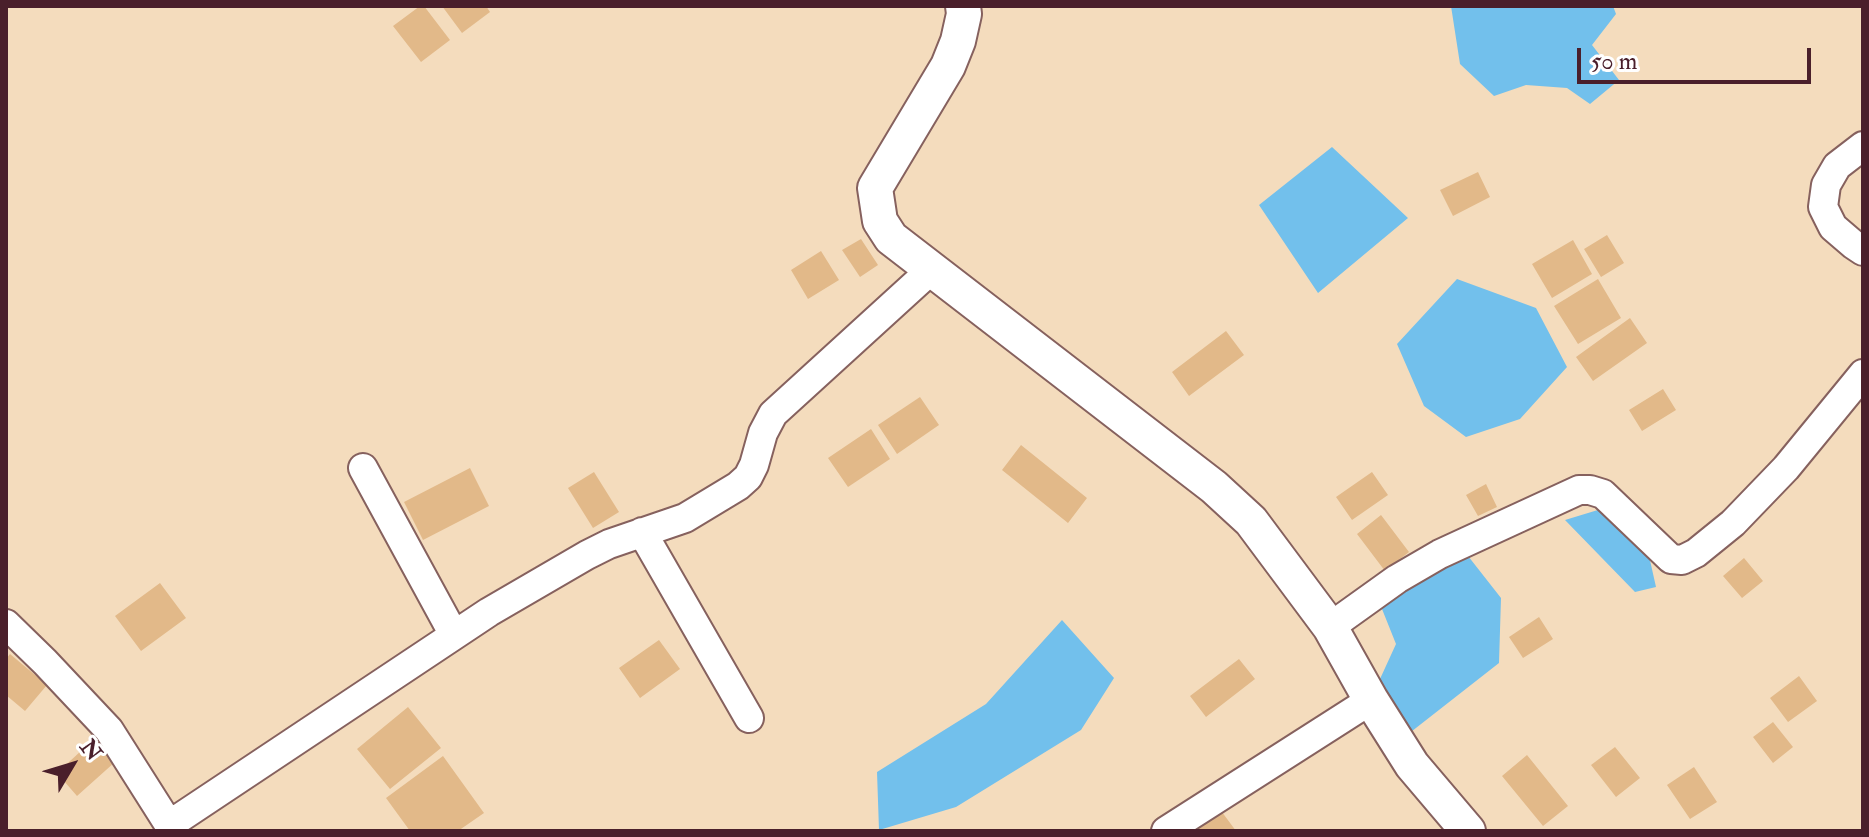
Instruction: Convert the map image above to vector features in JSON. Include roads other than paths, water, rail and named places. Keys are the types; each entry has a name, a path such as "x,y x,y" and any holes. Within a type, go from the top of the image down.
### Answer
{"street":[{"path":"963,6 958,41 948,66 875,188 880,221 891,238 1214,487 1251,521 1330,627 1412,765 1468,831"},
{"path":"1863,146 1837,166 1826,185 1823,207 1833,227 1863,251"},
{"path":"6,624 109,730 171,828 489,612 587,555 685,518 738,486 748,477 754,465 763,433 773,414 931,270"},
{"path":"1330,627 1397,579 1440,554 1579,490 1603,494 1671,559 1682,560 1696,553 1733,523 1786,468 1863,374"},
{"path":"363,468 454,635"},
{"path":"642,532 749,718"},
{"path":"1166,831 1371,700"}],"water":[{"path":"1451,6 1613,6 1616,14 1592,45 1619,80 1590,104 1567,88 1526,85 1494,96 1460,64"},
{"path":"1332,147 1408,218 1318,293 1259,205"},
{"path":"1457,279 1536,308 1567,367 1520,419 1466,437 1424,406 1397,344"},
{"path":"1611,506 1643,529 1656,587 1635,592 1565,520"},
{"path":"1461,547 1501,598 1499,663 1407,735 1380,679 1396,644 1380,604"},
{"path":"1062,620 1114,678 1081,730 956,807 879,830 877,772 986,704"}]}
